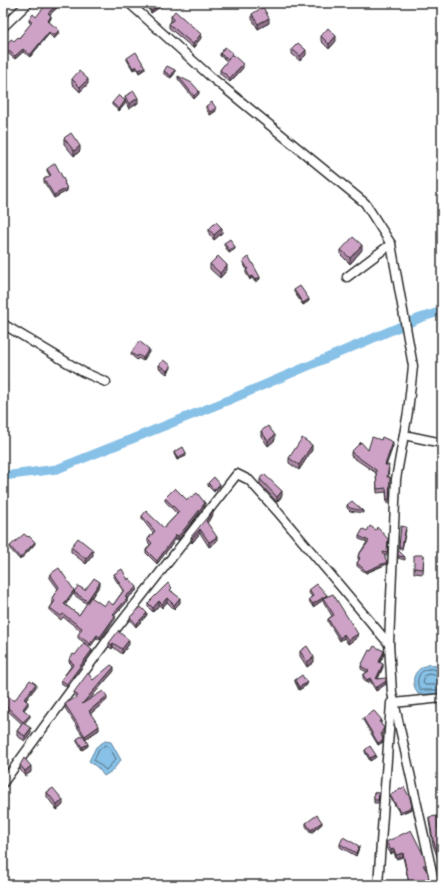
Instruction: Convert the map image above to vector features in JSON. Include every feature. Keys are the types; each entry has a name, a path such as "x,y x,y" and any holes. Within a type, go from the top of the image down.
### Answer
{"street":[{"path":"3,27 28,3"},
{"path":"129,3 211,77 365,203 392,244 414,366 396,479 389,644 392,693 378,885"},
{"path":"347,277 392,244"},
{"path":"3,324 83,372 106,382"},
{"path":"404,435 442,443"},
{"path":"3,783 109,638 237,474 249,480 277,511 389,644"},
{"path":"392,693 435,885"},
{"path":"394,703 442,698"}],"water":[{"path":"430,664 442,668 442,694 418,694 414,684 415,675 420,669"},
{"path":"105,741 111,742 121,760 112,771 104,776 98,768 89,761 96,747"}],"building":[{"path":"47,3 55,3 57,5 48,13 51,16 48,21 59,30 54,36 49,32 30,55 23,49 15,56 4,47 11,39 14,41 18,37 19,38 32,22 29,20 33,14 36,17"},
{"path":"146,3 162,3 151,11"},
{"path":"263,7 269,18 258,24 252,14"},
{"path":"175,11 201,34 193,44 169,24 174,19 171,16"},
{"path":"328,28 336,36 329,44 321,36"},
{"path":"298,43 306,50 300,56 292,49"},
{"path":"225,47 233,53 228,59 220,54"},
{"path":"136,52 145,67 139,70 136,66 133,68 127,58"},
{"path":"232,54 243,64 230,78 220,70"},
{"path":"167,66 175,70 171,76 164,71"},
{"path":"79,71 88,79 80,87 72,79"},
{"path":"178,76 192,83 199,91 194,96"},
{"path":"134,91 138,98 129,104 125,96"},
{"path":"119,95 125,101 119,109 112,103"},
{"path":"212,102 216,108 210,112 206,106"},
{"path":"71,133 80,146 74,151 64,138"},
{"path":"55,163 67,188 54,195 44,179 51,175 47,169"},
{"path":"216,222 222,228 214,235 209,229"},
{"path":"353,237 362,245 350,258 341,250"},
{"path":"230,239 235,247 229,250 224,243"},
{"path":"218,256 227,265 220,273 210,264"},
{"path":"249,257 260,277 255,280 252,276 250,277 246,270 248,269 243,261"},
{"path":"300,286 309,299 303,303 294,290"},
{"path":"139,341 149,349 143,358 138,355 137,357 131,353"},
{"path":"163,360 171,365 167,371 159,365"},
{"path":"268,426 275,435 268,441 261,431"},
{"path":"372,437 381,440 382,437 393,442 385,465 389,465 387,477 390,477 389,499 387,500 386,488 377,489 376,470 351,452 361,442 368,450"},
{"path":"302,438 312,445 299,465 289,458"},
{"path":"183,447 186,453 177,458 174,452"},
{"path":"264,474 282,491 277,497 260,479"},
{"path":"214,477 220,484 214,490 208,483"},
{"path":"175,488 187,500 197,493 205,503 182,532 178,536 176,535 157,561 146,550 152,543 148,539 155,531 142,516 146,511 164,528 179,512 165,498"},
{"path":"352,501 363,511 350,508 347,505"},
{"path":"213,510 206,521 217,537 209,542 200,529 192,538 191,537"},
{"path":"370,526 376,530 377,527 388,539 387,553 383,552 387,562 366,571 357,563 360,558 358,556 369,541 359,536 363,529 367,531"},
{"path":"401,526 406,527 402,547 399,547"},
{"path":"24,534 28,537 29,536 35,542 20,558 10,546"},
{"path":"78,538 93,550 86,559 71,547"},
{"path":"398,550 405,557 398,556"},
{"path":"414,555 424,555 423,569 414,568"},
{"path":"59,568 74,590 64,604 79,615 91,597 104,606 108,601 113,605 124,590 114,574 122,569 128,580 129,578 137,587 125,597 127,599 113,614 115,616 100,637 97,635 90,644 78,635 82,628 63,614 61,616 50,608 55,601 52,598 59,587 50,574"},
{"path":"94,578 100,582 87,601 74,592 78,586 85,590"},
{"path":"168,583 172,588 170,590 180,598 174,605 167,598 162,604 159,601 153,608 148,603"},
{"path":"317,584 327,595 313,604 309,599 313,596 309,590"},
{"path":"333,594 358,634 348,640 344,634 340,638 328,619 334,615 323,598"},
{"path":"141,607 147,613 136,624 130,617"},
{"path":"119,630 119,632 129,640 122,649 113,643 112,645 109,643"},
{"path":"84,643 92,650 67,684 61,680 74,664 69,660"},
{"path":"307,646 314,657 307,662 300,651"},
{"path":"374,646 384,651 379,662 383,664 376,679 386,678 386,681 376,688 370,678 367,680 363,675 369,671 361,666 369,650 371,651"},
{"path":"111,665 114,667 82,704 103,691 107,696 89,711 99,726 85,736 65,704 78,696 74,692 88,673 93,680"},
{"path":"302,675 307,683 299,687 295,680"},
{"path":"30,680 36,684 24,699 28,702 23,709 30,715 23,722 7,707 5,710 3,709 3,698 6,694 14,701"},
{"path":"374,711 382,720 379,721 384,728 381,733 383,740 378,743 363,718"},
{"path":"23,723 31,728 25,736 17,731"},
{"path":"83,735 88,744 82,747 77,739"},
{"path":"370,746 376,755 370,758 365,750"},
{"path":"24,758 31,766 25,771 20,765"},
{"path":"404,787 410,798 412,807 400,812 390,795"},
{"path":"53,788 63,800 57,805 47,792"},
{"path":"374,793 379,793 378,800 374,800"},
{"path":"317,815 322,822 311,830 306,823"},
{"path":"437,816 438,829 442,828 442,864 433,840 429,817"},
{"path":"411,830 424,856 426,865 423,865 428,873 429,882 424,885 407,885 407,883 409,883 403,853 396,855 394,849 391,850 386,842"},
{"path":"343,837 359,846 356,853 340,844"}],"waterway":[{"path":"3,476 57,469 229,400 420,318 442,311"}]}
